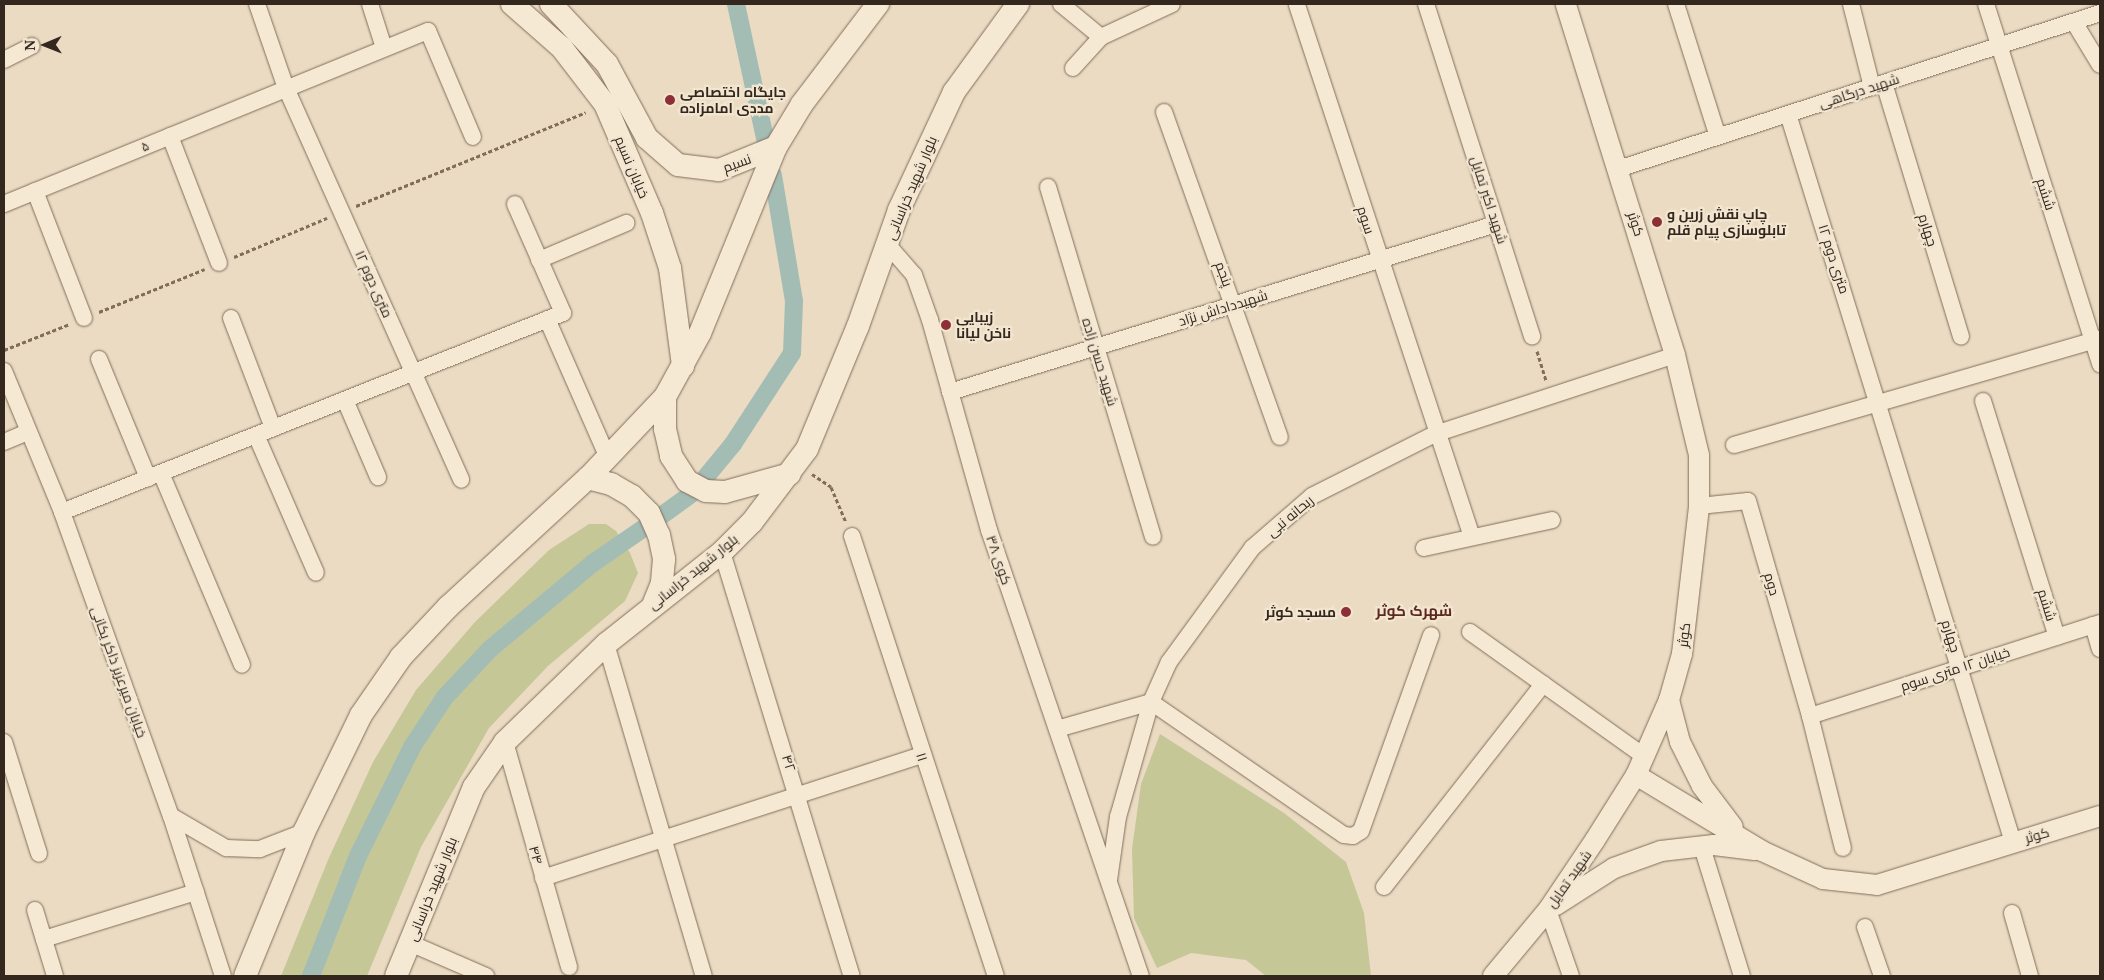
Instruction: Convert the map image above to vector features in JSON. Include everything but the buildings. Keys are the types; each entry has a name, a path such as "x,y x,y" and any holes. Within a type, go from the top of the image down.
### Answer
{"main road":[{"name":"خیابان نسیم","path":"512,4 562,48 605,104 652,213 670,268 683,366"},
{"name":"خیابان نسیم","path":"551,4 607,64 647,138"},
{"path":"245,976 304,832 361,715 401,657 448,608 588,478 665,397 683,366 732,260 776,147 802,104 878,4"},
{"name":"بلوار شهید خراسانی","path":"396,976 474,787 505,742 606,644 722,552 794,469 858,326 899,210 954,92 1018,4"},
{"name":"نسیم","path":"647,138 678,165 695,170 719,170 776,147"},
{"path":"665,397 665,429 671,456 687,480 706,491 725,492 794,469"},
{"path":"588,478 611,484 632,496 656,528 664,559 662,583 653,605"}],"street":[{"name":"۱۲ متری دوم","path":"257,4 286,88 461,480"},
{"path":"370,4 384,48"},
{"path":"1061,4 1101,36"},
{"path":"1073,68 1101,36 1172,4"},
{"name":"شهید اکبر تمایل","path":"1426,4 1532,336"},
{"name":"کوثر","path":"1566,4 1675,355 1699,455 1699,506 1682,654 1669,700 1640,766 1762,850 1823,879 1877,885 2100,816"},
{"path":"1676,4 1718,137"},
{"name":"چهارم","path":"1850,4 1961,337"},
{"name":"ششم","path":"1986,4 1998,46 2097,340 2100,364"},
{"name":"سوم","path":"1297,5 1378,259 1472,537"},
{"name":"شهید درگاهی","path":"1618,169 2100,14"},
{"path":"2074,22 2100,65"},
{"name":"۵","path":"4,204 428,31 473,136"},
{"path":"4,60 32,46"},
{"name":"پنجم","path":"1164,112 1235,304 1280,437"},
{"name":"۱۲ متری دوم","path":"1788,114 1880,404"},
{"path":"170,136 219,263"},
{"name":"شهید حسن زاده","path":"1048,187 1153,537"},
{"path":"35,191 84,318"},
{"path":"62,512 563,313 515,204"},
{"path":"539,260 626,223"},
{"name":"شهیدداداش نژاد","path":"950,392 1496,224"},
{"name":"کوی ۳۸","path":"887,244 914,275 950,392 989,530 1140,976"},
{"path":"231,318 274,428"},
{"path":"547,319 608,456"},
{"path":"1734,444 1880,404 2097,340"},
{"name":"ریحانه نبی","path":"1109,880 1118,817 1151,702 1169,662 1252,548 1312,496 1436,434 1675,355"},
{"path":"99,359 242,665"},
{"name":"خیابان میرعزیز ذاکر یکانی","path":"4,372 62,512 171,816 223,976"},
{"path":"345,400 378,477"},
{"name":"ششم","path":"1983,401 2057,637"},
{"name":"چهارم","path":"1880,404 1960,668"},
{"path":"4,442 28,432"},
{"path":"256,435 316,573"},
{"name":"دوم","path":"1699,506 1748,500 1810,716"},
{"path":"1424,548 1552,520"},
{"name":"۱۱","path":"852,536 921,754 996,976"},
{"name":"۴۲","path":"722,552 799,794 852,976"},
{"path":"2097,624 2100,649"},
{"name":"خیابان ۱۲ متری سوم","path":"1810,716 2097,624"},
{"path":"1470,632 1543,684 1640,766"},
{"path":"1057,729 1151,702 1344,835 1353,836 1361,831 1431,635"},
{"path":"606,644 665,838 704,976"},
{"path":"1960,668 2013,842"},
{"path":"1384,887 1543,684"},
{"path":"1669,700 1680,742 1702,786 1728,823 1762,850"},
{"path":"1810,716 1843,848"},
{"path":"4,742 40,854"},
{"name":"۴۴","path":"505,742 569,967"},
{"path":"543,878 921,754"},
{"name":"شهید تمایل","path":"1493,976 1548,910 1640,766"},
{"path":"171,816 226,848 260,849 304,832"},
{"path":"1571,976 1548,910 1614,868 1661,851 1702,846 1762,850"},
{"path":"1702,846 1742,976"},
{"path":"44,939 196,892"},
{"path":"35,910 55,976"},
{"path":"2012,913 2030,976"},
{"path":"1865,927 1882,976"},
{"path":"410,943 486,976"}],"path":[{"path":"4,350 605,104"},
{"path":"1532,336 1551,396"},
{"path":"794,469 831,487 852,536"}],"green space":[{"path":"589,524 606,524 616,531 630,553 638,573 625,601 548,666 489,728 421,847 367,976 281,976 328,860 373,762 416,690 475,622 549,550"},
{"path":"1160,734 1284,813 1346,862 1364,913 1371,976 1266,976 1246,960 1191,953 1157,968 1134,918 1132,849 1141,784"}],"waterway":[{"path":"736,4 767,147"},
{"path":"705,478 733,444 792,353 794,301 773,175"},
{"path":"661,516 691,494"},
{"path":"311,976 358,856 412,747 445,697 490,649 593,563 644,528"}],"place":[{"name":"جایگاه اختصاصی مددی امامزاده","path":"670,100"},
{"name":"چاپ نقش زرین و تابلوسازی پیام قلم","path":"1657,222"},
{"name":"زیبایی ناخن لیانا","path":"946,325"},
{"name":"مسجد کوثر","path":"1346,612"}],"district":[{"name":"شهرک کوثر","path":"1414,611"}]}
